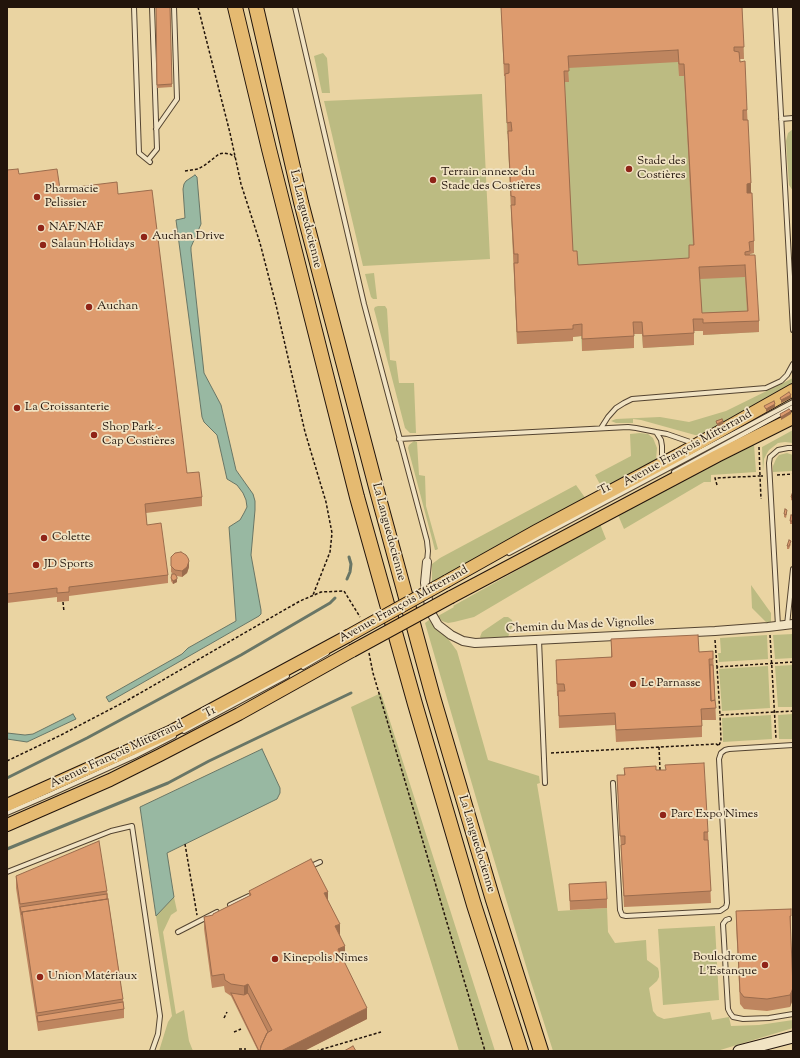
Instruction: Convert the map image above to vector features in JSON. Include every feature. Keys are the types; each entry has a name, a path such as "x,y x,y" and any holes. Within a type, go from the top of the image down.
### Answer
{"highway":[{"name":"La Languedocienne","path":"235,7 269,149 357,497 415,704 474,905 521,1051"},
{"name":"La Languedocienne","path":"256,7 301,202 376,491 433,697 493,900 541,1051"}],"main road":[{"name":"Avenue François Mitterrand","path":"450,589 536,531 662,464 793,390"},
{"name":"Avenue François Mitterrand","path":"7,805 170,732 351,643 450,589 793,418"},
{"name":"Avenue François Mitterrand","path":"7,825 110,780 240,714 351,643"},
{"path":"739,1051 793,1037"}],"street":[{"name":"Chemin du Mas de Vignolles","path":"427,562 425,583 430,611 438,625 451,635 463,641 475,643 539,640 782,626"}],"lane":[{"path":"134,7 139,153 149,161 157,149 152,7"},
{"path":"156,130 177,99 174,7"},
{"path":"295,7 364,304 427,541 427,562"},
{"path":"775,7 793,330"},
{"path":"781,119 793,118"},
{"path":"786,208 793,208"},
{"path":"601,428 616,408 632,400 766,388 781,381 787,375 793,364"},
{"name":"T1","path":"504,556 793,402"},
{"path":"670,475 793,407"},
{"path":"399,439 601,428 636,428 667,434 697,444"},
{"path":"656,432 661,440 662,464"},
{"path":"782,626 769,463 770,457 778,450 793,448"},
{"name":"T1","path":"450,589 664,478"},
{"path":"450,589 483,567"},
{"path":"782,626 793,569"},
{"path":"539,640 545,783"},
{"path":"298,670 322,657 336,647 351,643"},
{"name":"T1","path":"111,774 161,750 236,710 351,643"},
{"name":"T1","path":"7,813 135,756 292,673"},
{"path":"613,783 620,910 622,915 720,911 726,907 727,903 719,759 725,750 729,749 793,745"},
{"path":"27,811 91,783"},
{"path":"7,872 111,831 132,826 160,1016 158,1034 152,1051"},
{"path":"306,869 320,862"},
{"path":"228,907 256,893"},
{"path":"178,932 221,910"},
{"path":"729,919 723,924 728,1009 730,1013 733,1017 743,1019 770,1018 793,1014"}],"path":[{"path":"198,7 230,133 241,184 260,243 276,305 305,432 327,508 332,533 330,552 313,595"},
{"path":"185,171 198,169 206,165 218,154 230,154 235,157"},
{"path":"758,445 761,499"},
{"path":"774,475 793,474"},
{"path":"717,485 714,478 765,476"},
{"path":"7,761 128,700 313,595 321,592 344,591 358,611 363,622"},
{"path":"63,602 64,612"},
{"path":"776,746 771,663 782,626"},
{"path":"715,631 721,738 719,745"},
{"path":"369,648 373,674 484,1051"},
{"path":"717,666 793,662"},
{"path":"720,715 793,711"},
{"path":"544,753 716,744 725,750"},
{"path":"659,747 661,776"},
{"path":"185,844 198,922"},
{"path":"224,1018 227,1012"},
{"path":"234,1032 241,1029"},
{"path":"316,1051 381,1032"},
{"path":"239,1049 246,1049"}],"shaded area":[{"name":"Stade des Costières","path":"556,7 742,7 744,59 734,59 747,122 754,253 749,254 759,332 703,335 703,331 694,331 694,345 643,348 642,334 633,334 634,348 582,351 581,336 573,337 573,341 517,344 514,275 518,274 517,266 514,266 511,217 515,217 515,208 511,208 508,143 512,143 511,134 507,134 505,86 509,85"},
{"path":"323,53 327,58 330,93 322,93 314,56"},
{"name":"Terrain annexe du Stade des Costières","path":"482,94 490,259 363,266 324,101"},
{"path":"793,129 793,191 789,185 786,141 788,133"},
{"path":"195,175 197,177 201,224 191,247 191,251 204,373 221,405 236,470 253,494 255,501 251,555 261,614 109,702 106,697 182,654 188,648 236,621 229,527 240,520 247,507 246,500 237,485 227,479 217,435 204,422 202,417 176,220 185,218 184,184"},
{"path":"374,273 377,299 373,299 371,297 365,274"},
{"path":"378,306 385,306 387,309 390,360 396,361 399,383 414,383 416,433 410,433 405,428 374,309"},
{"path":"793,378 792,384 700,435 695,435 641,420 633,419 633,423 616,423 611,421 616,419 660,417 689,422 726,411"},
{"path":"793,430 793,443 778,443 769,450 764,459 763,472 762,447"},
{"path":"630,434 648,434 653,438 657,448 656,460 603,490 595,475 631,456"},
{"path":"414,441 417,442 419,475 425,476 426,506 438,549 436,550 408,448"},
{"path":"754,444 756,472 711,475 711,482 704,482 624,529 618,515"},
{"path":"787,453 793,455 793,471 773,472 773,466 776,459 779,455"},
{"path":"576,485 586,499 432,582 432,564 440,558"},
{"path":"600,524 606,539 474,617 448,623 442,621 438,616 454,607 453,606"},
{"path":"751,585 771,613 771,623 767,623 752,608"},
{"path":"504,617 508,617 512,620 513,624 508,637 480,637 482,632"},
{"path":"429,620 435,628 446,636 457,651 488,760 539,776 540,783 537,784 558,911 607,908 608,932 615,943 646,940 647,960 658,968 659,972 657,981 649,988 653,1011 657,1016 664,1019 710,1012 712,1020 729,1017 731,1026 759,1025 793,1020 793,1028 717,1051 553,1051 493,856 425,623"},
{"path":"793,634 793,658 775,659 773,635"},
{"path":"767,635 768,659 719,662 718,653 721,653 720,638"},
{"path":"793,665 793,707 778,707 775,666"},
{"path":"768,666 770,708 722,711 719,669"},
{"path":"381,693 495,1051 459,1051 351,707"},
{"path":"73,714 76,719 27,742 7,739 7,733 25,735 33,734"},
{"path":"793,714 793,739 779,739 778,715"},
{"path":"771,715 772,739 723,742 722,718"},
{"path":"262,749 280,788 280,793 277,799 167,853 174,897 156,916 140,807"},
{"path":"174,897 177,911 171,915 163,932 176,1014 184,1010 189,1041 193,1051 159,1051 168,1022 172,1016 156,916"},
{"path":"715,926 719,1000 663,1005 658,929"}],"building":[{"path":"156,7 170,7 172,84 157,85"},
{"name":"Stade des Costières","path":"501,7 742,7 744,47 734,47 734,51 739,52 740,62 745,61 747,110 743,110 743,120 748,120 751,183 747,184 747,193 752,193 754,241 749,242 750,251 745,252 745,255 755,255 759,321 703,323 703,319 693,319 694,333 643,336 642,322 633,322 634,336 582,339 582,324 573,325 573,329 517,332 514,263 518,263 518,254 514,254 511,205 515,205 515,197 511,196 508,131 512,131 511,122 507,123 505,74 509,73 509,64 504,64","holes":["678,50 679,64 684,64 694,245 689,245 689,258 578,265 577,251 573,251 564,71 569,71 568,56","745,265 748,311 702,313 699,267"]},
{"name":"Shop Park - Cap Costières","path":"18,169 19,174 57,169 60,189 117,182 118,194 152,190 187,473 199,472 202,497 145,504 147,525 161,523 168,575 69,587 69,592 57,593 57,588 7,594 7,170"},
{"path":"789,392 791,395 781,400 780,398"},
{"path":"774,401 775,404 766,409 764,406"},
{"path":"789,409 791,411 781,417 780,414"},
{"path":"722,419 723,421 717,424 716,421"},
{"path":"785,509 787,510 786,515 784,514"},
{"path":"791,515 793,515 793,521 790,521"},
{"path":"789,540 791,541 789,546 787,546"},
{"path":"181,552 186,555 189,561 187,567 182,571 175,570 171,566 171,557 175,553"},
{"path":"172,574 175,574 177,577 177,579 173,581 171,578"},
{"name":"Le Parnasse","path":"698,635 699,652 713,651 713,659 709,659 711,701 715,700 716,708 701,709 702,726 616,730 615,713 559,716 558,691 565,691 564,684 557,684 556,660 612,657 611,639"},
{"path":"710,665 713,665 715,700 711,701"},
{"name":"Parc Expo Nîmes","path":"704,763 708,832 704,832 704,840 708,840 711,891 624,896 621,845 625,844 625,836 620,836 617,775 625,775 624,768 656,766 656,770 666,770 665,765"},
{"path":"99,841 107,891 20,904 16,876"},
{"name":"Kinepolis Nîmes","path":"311,859 328,892 324,893 340,924 335,926 345,946 338,949 367,1008 281,1051 260,1051 267,1033 272,1030 248,984 244,986 231,984 225,980 224,974 212,976 204,917 213,915 251,895 249,891"},
{"path":"606,882 607,899 570,901 569,884"},
{"path":"107,894 107,899 22,912 22,915 20,907"},
{"path":"108,899 123,999 37,1013 22,912"},
{"name":"Boulodrome L'Estanque","path":"791,909 793,988 790,995 767,999 744,997 740,992 736,911"},
{"path":"231,993 244,995 248,993 268,1032 260,1051 259,1051"},
{"path":"123,1002 124,1009 38,1022 37,1016"},
{"path":"353,1046 356,1051 344,1051"}],"waterway":[{"path":"347,579 351,564 349,557"},
{"path":"7,778 87,738 241,655 330,603 335,598"},
{"path":"7,849 168,783 209,761 351,693"}],"place":[{"name":"Stade des Costières","path":"629,169"},
{"name":"Terrain annexe du Stade des Costières","path":"433,180"},
{"name":"Pharmacie Pelissier","path":"37,197"},
{"name":"NAF NAF","path":"41,228"},
{"name":"Auchan Drive","path":"144,237"},
{"name":"Salaün Holidays","path":"43,245"},
{"name":"Auchan","path":"89,307"},
{"name":"La Croissanterie","path":"17,408"},
{"name":"Shop Park - Cap Costières","path":"94,435"},
{"name":"Colette","path":"44,538"},
{"name":"JD Sports","path":"36,565"},
{"name":"Le Parnasse","path":"633,684"},
{"name":"Parc Expo Nîmes","path":"663,815"},
{"name":"Kinepolis Nîmes","path":"275,959"},
{"name":"Boulodrome L'Estanque","path":"765,965"},
{"name":"Union Matériaux","path":"40,977"}]}
